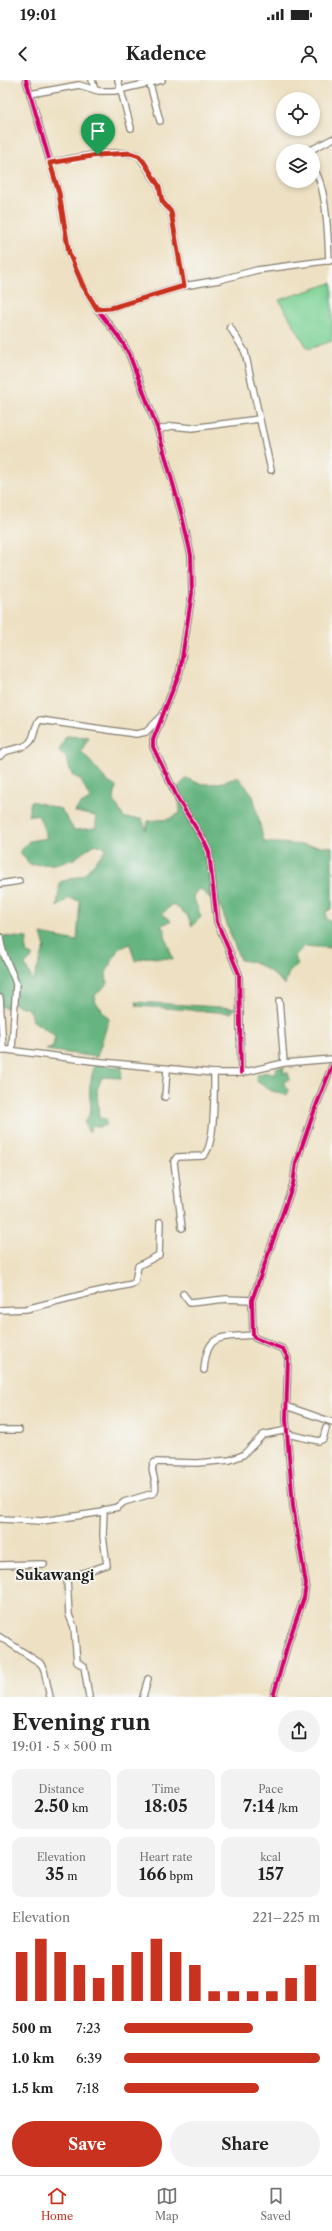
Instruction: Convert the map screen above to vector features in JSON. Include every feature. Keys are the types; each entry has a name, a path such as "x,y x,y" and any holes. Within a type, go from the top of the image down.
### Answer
{"street":[{"path":"26,80 59,193 69,253 83,286 97,309 121,340 129,354 158,430 182,516 193,572 186,641 180,671 153,740 153,747 178,801 203,839 209,852 217,922 239,974 242,1073"},
{"path":"92,80 95,90"},
{"path":"118,80 131,128"},
{"path":"30,94 79,85 105,92 120,90 149,81 162,80"},
{"path":"149,81 160,121"},
{"path":"320,145 332,139"},
{"path":"50,163 98,155 130,153 139,156 159,186 162,201 171,212 184,286"},
{"path":"97,309 111,308 184,286 205,283 257,270 330,260 326,216 320,188"},
{"path":"230,327 245,352 270,470"},
{"path":"158,430 172,426 192,428 259,419"},
{"path":"0,756 4,752 29,744 33,739 36,725 40,720 142,734 162,716"},
{"path":"0,884 19,881"},
{"path":"0,936 3,957 14,976 16,984 12,1050"},
{"path":"0,998 1,1049 92,1061 214,1073 242,1073 284,1063 332,1058"},
{"path":"279,1001 284,1063"},
{"path":"273,1697 289,1640 304,1598 306,1584 293,1506 287,1432 287,1353 283,1349 255,1338 253,1335 252,1300 293,1184 296,1163 332,1066"},
{"path":"165,1097 167,1069"},
{"path":"182,1228 174,1162 176,1157 203,1156 208,1150 214,1116 214,1073"},
{"path":"0,1310 26,1309 132,1284 135,1282 138,1266 155,1259 159,1255 160,1222"},
{"path":"183,1294 190,1303 226,1299 252,1300"},
{"path":"204,1370 205,1354 210,1343 221,1338 253,1335"},
{"path":"286,1406 332,1422"},
{"path":"0,1519 42,1521 103,1512 105,1509 118,1507 124,1502 154,1493 156,1487 152,1468 155,1462 197,1463 230,1460 244,1455 263,1436 287,1432 319,1442 323,1439 326,1428"},
{"path":"0,1430 19,1430"},
{"path":"89,1697 84,1666 77,1662 74,1627 69,1614 67,1578 107,1565 103,1536 103,1512"},
{"path":"0,1565 44,1564"},
{"path":"0,1637 40,1663 44,1670 50,1697"},
{"path":"143,1697 148,1679"}],"green space":[{"path":"332,283 332,341 308,349 279,300"},
{"path":"66,736 89,737 81,751 107,781 116,787 114,800 124,818 142,819 146,830 148,821 169,819 180,813 178,787 187,778 199,783 212,784 225,782 238,777 253,795 264,842 332,847 332,908 326,912 326,919 332,921 332,948 304,946 295,956 298,965 289,972 285,985 260,965 240,960 221,908 199,888 193,896 201,917 192,926 187,915 173,904 162,914 171,921 160,926 165,929 165,936 173,959 146,957 135,961 130,944 118,949 106,973 107,985 95,995 95,1001 109,1019 97,1057 46,1050 53,1047 55,1036 32,1020 29,1009 11,1003 8,1008 0,1006 0,936 27,938 26,952 33,957 25,965 33,981 45,947 41,934 77,941 80,901 69,898 57,907 60,882 84,875 107,848 95,844 74,859 54,864 30,865 20,852 29,841 47,838 38,814 28,816 31,801 61,809 74,830 96,828 96,816 75,812 79,805 90,799 81,780 72,775 66,757 59,751"},
{"path":"136,1002 236,1008 231,1013 137,1006"},
{"path":"95,1064 122,1068 121,1078 102,1077 97,1090 99,1118 106,1119 106,1125 97,1128 93,1124 89,1133 84,1122 88,1117 91,1108 89,1091"},
{"path":"284,1067 283,1072 288,1073 290,1079 283,1082 289,1090 287,1095 272,1091 256,1081 258,1074 269,1072 274,1075 276,1068"}],"cycle path":[{"path":"26,80 59,193 69,253 83,286 97,309 121,340 129,354 158,430 182,516 191,555 192,593 180,671 153,740 153,747 179,801 203,839 209,852 217,922 239,974 241,1073"},
{"path":"273,1697 289,1640 304,1598 306,1584 293,1506 286,1419 288,1358 283,1349 255,1338 253,1335 252,1300 293,1184 296,1163 332,1066"}],"district":[{"name":"Sukawangi","path":"55,1575"}],"route":[{"path":"134,153 144,162 159,186 164,205 170,209 171,212 184,286 111,308 97,309 83,286 69,253 59,193 50,163 98,155 134,153"}]}
